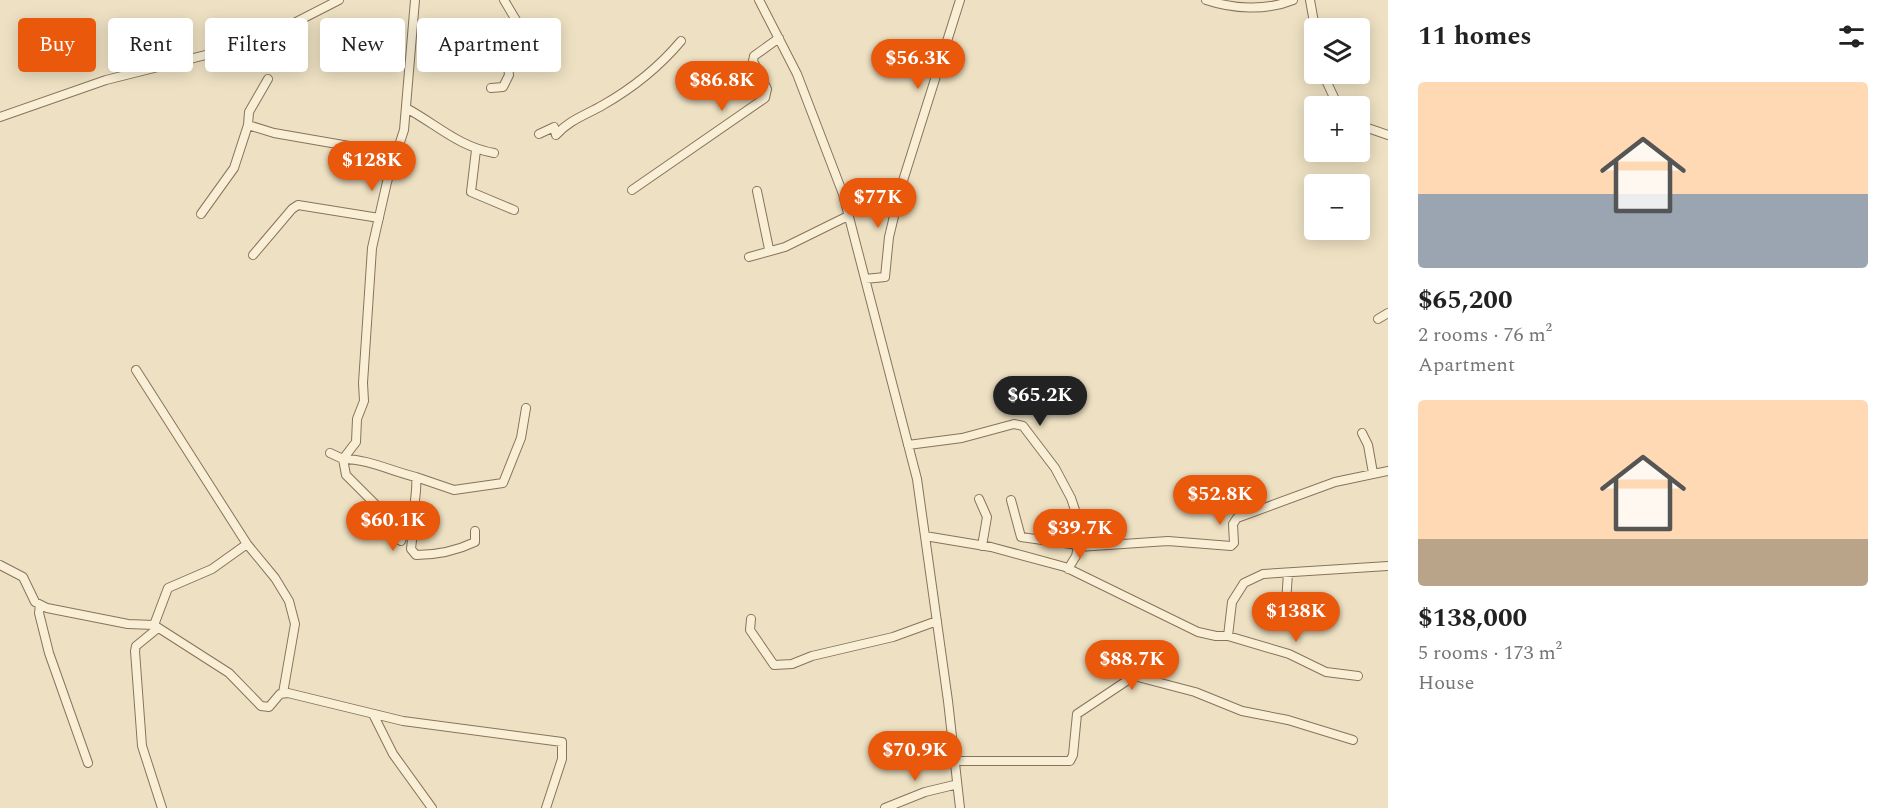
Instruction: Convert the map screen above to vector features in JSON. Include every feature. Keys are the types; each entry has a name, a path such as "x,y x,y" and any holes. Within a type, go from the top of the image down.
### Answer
{"street":[{"path":"0,117 106,80 257,42 339,0"},
{"path":"413,531 405,529 400,541 375,528 382,512 346,475 343,459 356,442 357,419 364,402 363,383 372,248 395,154 404,130 415,0"},
{"path":"491,88 503,87 509,75 507,58 531,47 504,0"},
{"path":"759,0 801,83 848,216 917,479 960,808"},
{"path":"865,279 885,277 889,237 900,187 960,0"},
{"path":"1206,0 1253,8 1293,0"},
{"path":"1310,0 1313,18"},
{"path":"632,190 765,98 767,89 753,61 754,56 779,38"},
{"path":"539,134 554,127 556,135 567,123 602,105 643,79 681,41"},
{"path":"201,214 234,168 248,125 249,112 268,79"},
{"path":"406,108 425,118 444,134 476,150 494,153"},
{"path":"248,125 274,133 395,154"},
{"path":"1370,129 1388,135"},
{"path":"476,150 471,192 514,210"},
{"path":"757,191 769,249"},
{"path":"253,255 298,205 379,218"},
{"path":"749,256 769,249 785,247 848,216"},
{"path":"1378,319 1388,314"},
{"path":"0,565 18,573 27,581 32,597 40,605 128,624 156,627 229,673 261,706 269,707 284,693 295,624 289,601 275,578 247,544 136,370"},
{"path":"330,453 343,459 361,459 391,471 454,490 503,483 520,438 526,408"},
{"path":"908,445 962,438 1014,424 1023,426 1055,468 1071,498 1083,534 1083,537 1076,540 1076,556 1068,568"},
{"path":"1362,433 1373,473"},
{"path":"1011,500 1021,537 1077,545 1168,541 1231,546 1234,543 1233,524 1237,518 1335,482 1388,471"},
{"path":"416,477 417,493 412,516 411,549 416,555 435,555 464,547 475,542 475,531"},
{"path":"979,498 987,517 982,546"},
{"path":"925,536 982,546 1068,568 1198,632 1228,636 1289,654 1326,672 1358,676"},
{"path":"162,808 142,746 136,646 156,627 168,588 212,569 247,544"},
{"path":"1228,636 1232,602 1244,583 1263,574 1388,566"},
{"path":"1285,618 1288,573"},
{"path":"40,605 39,613 49,653 88,764"},
{"path":"751,619 750,630 774,665 792,664 812,656 893,637 937,621"},
{"path":"954,761 1070,761 1073,755 1077,714 1134,676 1195,692 1242,711 1288,720 1353,741"},
{"path":"284,693 373,714 450,728 562,742 562,759 546,808"},
{"path":"373,714 393,754 432,808"},
{"path":"885,808 926,792 954,785"}]}
